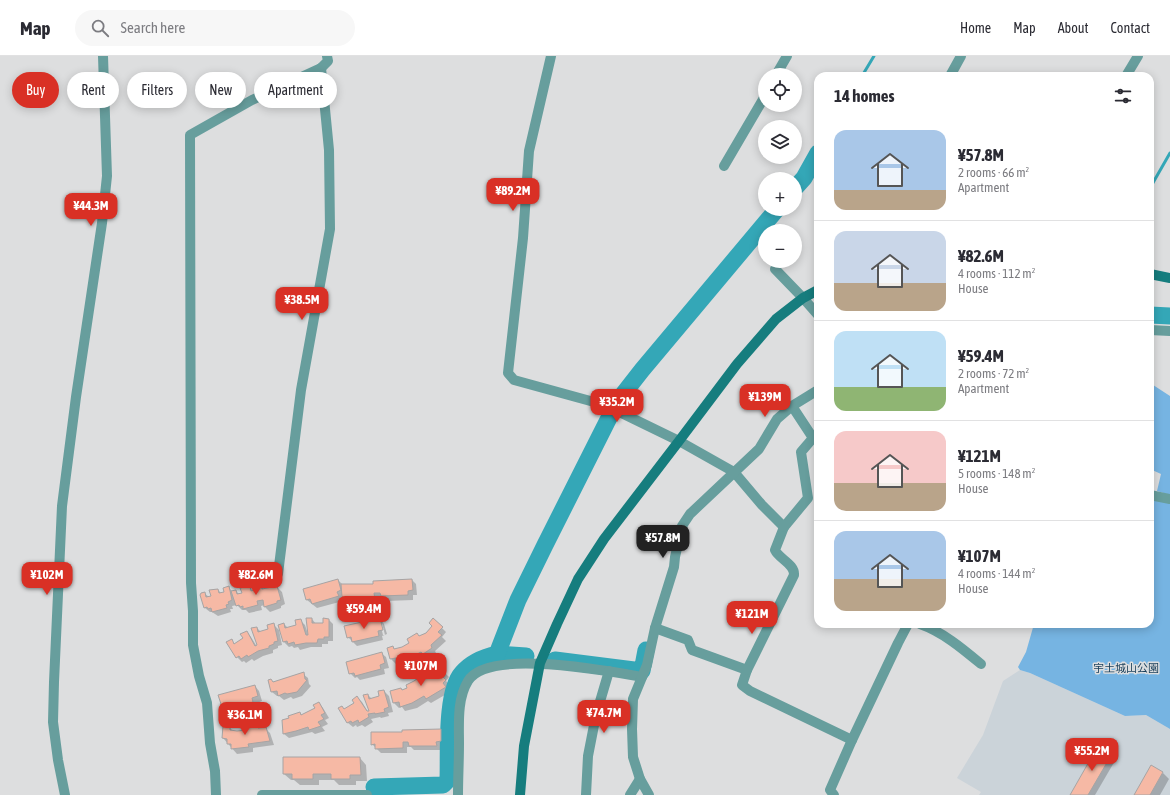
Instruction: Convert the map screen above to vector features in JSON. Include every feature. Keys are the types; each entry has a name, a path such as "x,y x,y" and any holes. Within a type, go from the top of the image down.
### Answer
{"street":[{"path":"65,795 58,760 53,722 62,506 76,397 102,223 107,176 103,56"},
{"path":"216,795 215,771 210,743 207,703 193,645 191,583 190,135 252,100 321,68 328,61 326,56"},
{"path":"551,56 529,151 523,238 508,373 514,380 605,406 680,441 734,472 762,505 784,527"},
{"path":"780,68 786,56"},
{"path":"952,72 962,56"},
{"path":"1128,72 1138,56"},
{"path":"278,574 300,390 330,230 329,150 321,68"},
{"path":"724,166 758,108"},
{"path":"775,269 814,310"},
{"path":"1154,275 1170,278"},
{"path":"520,795 524,746 540,663 578,579 604,540 750,347 776,319 803,298 814,292"},
{"path":"1154,330 1170,331"},
{"path":"649,795 640,779 633,757 632,699 647,665 654,628 674,567 674,557 682,526 690,514 759,449 777,419 792,406 814,392"},
{"path":"792,406 813,438 801,452 808,498 784,527 775,550 777,554 793,568 794,575 747,670 742,684 750,691 852,740"},
{"path":"1154,496 1170,499"},
{"path":"654,628 688,640 692,650 747,670"},
{"path":"834,795 830,790 852,740 906,628"},
{"path":"927,628 965,650 981,664"},
{"path":"458,795 460,713 463,692 469,680 481,670 506,664 540,663 642,676"},
{"path":"586,795 588,756 596,715 609,671"},
{"path":"630,795 640,779"},
{"path":"262,795 367,795"}],"shaded area":[{"path":"1020,670 1030,673 1125,716 1146,715 1170,729 1170,795 979,795 981,792 957,778 983,735 1003,681"}],"green space":[{"path":"1154,386 1170,396 1170,495 1157,491 1161,474 1154,471"},
{"name":"宇土城山公園","path":"1154,500 1170,503 1170,729 1146,715 1125,716 1030,673 1020,670 1018,667 1026,652 1033,628 1154,628"}],"building":[{"path":"338,579 341,590 337,592 339,596 312,604 310,599 306,600 303,589"},
{"path":"412,579 413,590 408,591 408,595 381,596 380,593 374,593 375,600 347,601 347,597 342,597 341,584 373,584 373,581"},
{"path":"261,584 262,589 277,586 281,600 277,601 277,603 264,607 263,600 257,601 258,605 243,609 243,606 236,606 231,591 236,590 237,594 242,593 240,588 250,586 251,591 256,589 254,585"},
{"path":"229,586 232,600 226,605 227,608 212,612 211,608 204,608 200,595 201,593 205,592 206,597 211,596 209,590 218,589 219,593 224,592 223,588"},
{"path":"306,618 312,618 312,623 323,623 323,618 329,619 329,637 318,639 317,643 295,645 294,642 288,644 287,641 283,642 278,625 284,623 285,628 296,625 295,620 301,619 306,635 308,635"},
{"path":"380,618 383,630 378,631 379,636 352,642 351,637 347,638 344,626"},
{"path":"433,618 443,627 438,632 442,635 431,645 432,648 423,654 421,652 397,663 396,658 390,659 387,648 393,646 394,649 402,647 409,643 407,639 417,633 419,636 426,633 432,626 429,623"},
{"path":"274,623 278,641 274,642 274,644 269,646 269,648 258,651 248,657 247,655 241,659 239,656 236,658 226,642 232,639 234,644 243,638 240,634 247,631 255,646 257,645 251,628 257,627 258,632 268,629 267,625"},
{"path":"382,652 385,663 380,665 381,669 355,676 354,673 349,674 346,662"},
{"path":"436,663 446,672 442,676 446,680 443,683 446,687 426,699 424,696 412,703 400,707 399,702 393,703 390,691 407,688 406,685 424,674 426,677 430,673 428,671"},
{"path":"304,672 305,679 307,680 297,692 285,693 278,696 277,691 271,692 268,680 271,679 273,682"},
{"path":"255,685 258,696 252,698 253,702 227,710 226,706 222,707 218,695"},
{"path":"384,690 389,707 384,709 385,712 368,714 369,717 359,723 358,720 352,723 351,721 347,723 338,708 342,706 344,709 354,703 352,700 357,696 367,711 369,711 363,695 368,694 369,699 379,696 378,691"},
{"path":"319,702 325,713 321,715 324,719 318,722 321,726 309,730 308,727 283,734 282,720 289,718 288,716 300,712 301,715 315,708 313,705"},
{"path":"257,725 258,728 266,727 270,741 248,744 249,747 231,749 231,744 227,744 227,739 222,738 223,726 230,727 230,730 237,731 246,730 246,727"},
{"path":"441,729 441,741 436,742 437,746 409,746 408,742 403,742 403,748 375,749 375,744 371,745 371,732 402,732 402,730"},
{"path":"1098,746 1112,754 1088,795 1070,795"},
{"path":"283,757 360,757 361,775 350,775 350,779 331,779 331,774 313,774 313,779 292,779 292,774 283,774"},
{"path":"1151,765 1163,772 1150,795 1134,795"}],"waterway":[{"path":"864,72 874,56"},
{"path":"1154,181 1170,153"},
{"path":"802,180 814,160"},
{"path":"374,787 443,785 448,780 450,708 457,682 462,673 469,666 483,658 497,654 518,600 617,402 771,216"},
{"path":"1154,315 1170,316"},
{"path":"555,660 642,671 646,650"},
{"path":"497,654 526,656"}]}
